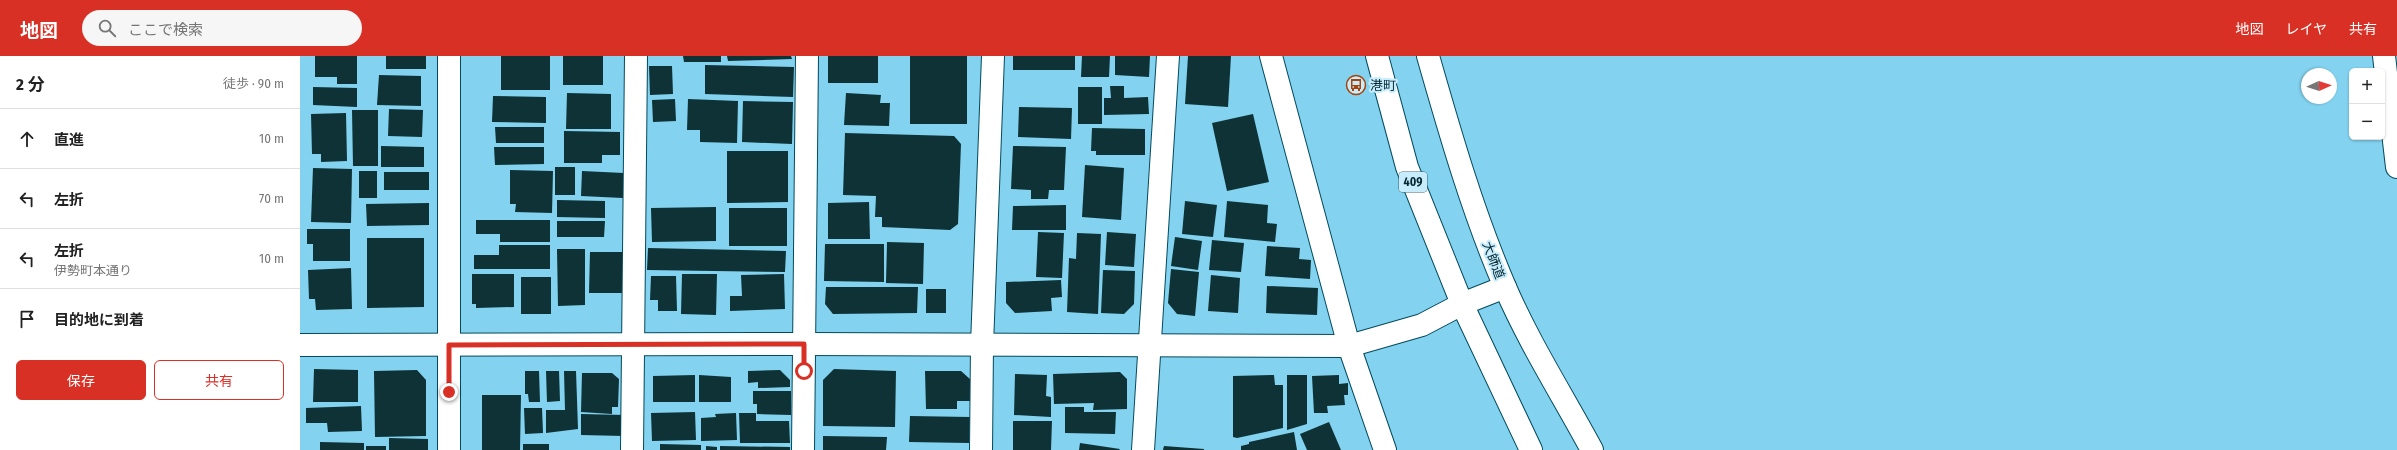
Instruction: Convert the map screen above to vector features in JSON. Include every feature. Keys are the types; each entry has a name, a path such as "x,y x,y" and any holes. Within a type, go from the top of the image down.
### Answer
{"main road":[{"path":"449,56 449,450"},
{"path":"632,450 636,56"},
{"path":"803,450 807,56"},
{"path":"981,450 982,345 993,56"},
{"path":"1142,450 1168,56"},
{"path":"1272,56 1349,346 1385,450"},
{"name":"409","path":"1377,56 1407,167 1462,304 1531,450"},
{"name":"大師道","path":"1428,56 1474,206 1505,287 1530,339 1592,450"},
{"path":"2384,56 2397,167"},
{"path":"300,346 633,344 1349,346 1422,325 1462,304 1505,287"}],"building":[{"path":"315,56 357,56 357,84 337,84 337,77 315,77"},
{"path":"386,56 426,56 426,69 386,69"},
{"path":"501,56 550,56 550,90 501,90"},
{"path":"563,56 603,56 603,85 563,85"},
{"path":"683,56 721,56 721,62 684,62"},
{"path":"727,56 791,56 792,59 728,61"},
{"path":"828,56 878,56 878,83 828,83"},
{"path":"910,56 967,56 967,124 910,124"},
{"path":"1013,56 1075,56 1075,70 1013,70"},
{"path":"1082,56 1110,56 1109,77 1081,77"},
{"path":"1115,56 1150,56 1149,77 1115,75"},
{"path":"1188,56 1231,56 1228,107 1185,104"},
{"path":"705,65 794,67 793,97 705,94"},
{"path":"649,66 672,66 673,94 650,95"},
{"path":"379,75 421,76 421,106 377,105"},
{"path":"1110,86 1124,86 1124,98 1148,97 1149,114 1104,115 1104,98 1111,98"},
{"path":"313,87 357,88 357,107 313,105"},
{"path":"1078,87 1102,87 1102,124 1078,124"},
{"path":"567,93 611,94 611,129 566,129"},
{"path":"846,93 881,95 880,103 890,103 889,126 844,125"},
{"path":"493,96 546,97 546,123 492,122"},
{"path":"675,99 676,121 653,122 652,100"},
{"path":"688,99 738,101 737,143 700,142 700,130 687,130"},
{"path":"743,101 793,102 792,144 742,142"},
{"path":"1019,107 1072,108 1071,139 1018,137"},
{"path":"389,109 423,110 422,137 388,136"},
{"path":"352,110 378,110 378,166 353,166"},
{"path":"346,113 347,161 321,162 321,154 312,154 311,114"},
{"path":"1253,114 1269,182 1227,191 1212,123"},
{"path":"495,127 544,127 544,143 496,143"},
{"path":"1092,128 1145,129 1145,155 1096,155 1096,151 1091,151"},
{"path":"564,131 620,132 620,155 602,155 602,163 564,163"},
{"path":"845,133 954,136 961,144 958,224 950,230 882,227 882,217 875,217 876,196 843,195"},
{"path":"381,146 424,147 424,167 381,167"},
{"path":"1013,146 1066,147 1064,190 1049,190 1048,199 1031,199 1031,190 1011,189"},
{"path":"494,147 544,147 544,164 495,165"},
{"path":"727,151 788,151 788,202 727,203"},
{"path":"1085,165 1124,168 1121,220 1082,217"},
{"path":"555,167 575,167 575,195 555,195"},
{"path":"313,168 352,169 351,223 311,222"},
{"path":"510,170 553,171 552,213 515,212 516,204 510,204"},
{"path":"359,171 377,171 377,198 359,198"},
{"path":"582,171 624,173 623,198 581,196"},
{"path":"384,172 429,172 429,190 384,190"},
{"path":"557,200 605,201 605,218 557,217"},
{"path":"1185,201 1217,205 1213,237 1182,234"},
{"path":"1227,201 1268,205 1267,223 1277,224 1275,242 1224,237"},
{"path":"869,202 870,239 828,239 828,203"},
{"path":"429,203 429,225 367,226 366,204"},
{"path":"1066,205 1066,230 1012,230 1013,206"},
{"path":"716,207 716,241 652,242 651,208"},
{"path":"729,208 787,208 787,246 729,246"},
{"path":"476,220 550,220 550,242 500,242 500,234 476,234"},
{"path":"557,221 605,221 604,237 557,237"},
{"path":"307,229 350,229 350,261 313,261 313,244 307,244"},
{"path":"1038,232 1064,233 1062,278 1036,277"},
{"path":"1107,232 1136,234 1134,267 1105,265"},
{"path":"1077,233 1101,234 1098,314 1067,312 1069,258 1076,259"},
{"path":"1175,237 1202,241 1198,270 1171,266"},
{"path":"367,238 424,238 424,307 367,308"},
{"path":"1212,240 1244,243 1241,272 1209,270"},
{"path":"887,242 924,243 923,284 886,283"},
{"path":"825,244 884,244 884,282 824,281"},
{"path":"499,245 550,245 550,269 474,269 474,255 499,255"},
{"path":"1267,246 1300,248 1299,259 1311,260 1310,279 1265,276"},
{"path":"648,248 786,251 785,272 647,270"},
{"path":"557,249 585,249 585,305 558,306"},
{"path":"590,252 623,252 622,293 589,293"},
{"path":"351,268 352,309 316,310 315,299 309,299 308,270"},
{"path":"1171,269 1199,272 1195,316 1177,314 1168,303"},
{"path":"1103,270 1135,271 1134,304 1124,314 1101,313"},
{"path":"472,274 514,274 514,307 476,308 476,304 472,304"},
{"path":"682,274 717,274 716,315 681,314"},
{"path":"784,274 785,309 730,311 730,296 742,296 741,275"},
{"path":"1211,275 1240,278 1238,313 1208,311"},
{"path":"651,276 676,276 677,311 658,311 658,300 650,300"},
{"path":"521,277 551,277 551,314 521,314"},
{"path":"1061,280 1062,297 1051,298 1052,311 1015,313 1006,303 1006,282"},
{"path":"1267,286 1318,288 1317,315 1266,313"},
{"path":"826,287 918,287 917,313 833,314 825,304"},
{"path":"926,289 946,289 946,313 926,313"},
{"path":"314,369 358,370 358,402 313,402"},
{"path":"834,369 896,371 895,427 823,426 823,380"},
{"path":"417,370 426,380 426,436 375,437 374,371"},
{"path":"780,370 790,380 790,387 758,388 758,382 748,383 748,371"},
{"path":"525,371 539,371 540,402 529,402 528,394 525,394"},
{"path":"546,371 559,371 560,401 547,402"},
{"path":"564,371 576,371 578,429 546,433 546,410 565,410"},
{"path":"925,371 961,371 971,380 971,401 957,401 957,409 926,409"},
{"path":"1120,372 1127,379 1127,409 1093,410 1094,403 1054,404 1053,374"},
{"path":"582,373 612,373 619,379 618,407 612,407 612,414 581,412"},
{"path":"1015,374 1047,375 1046,396 1051,397 1051,417 1014,415"},
{"path":"695,375 695,402 653,402 653,376"},
{"path":"699,375 731,377 731,402 699,402"},
{"path":"1274,375 1275,385 1283,385 1283,428 1237,438 1233,437 1233,376"},
{"path":"1287,375 1307,375 1307,424 1287,430"},
{"path":"1339,375 1339,384 1348,383 1348,395 1344,395 1345,405 1327,406 1328,413 1314,413 1312,376"},
{"path":"753,391 791,391 791,415 757,414 757,404 753,404"},
{"path":"482,395 521,395 520,450 482,450"},
{"path":"361,406 362,431 328,432 327,423 306,423 306,408"},
{"path":"1065,407 1084,407 1084,412 1116,412 1115,434 1065,433"},
{"path":"524,408 542,408 543,433 525,434"},
{"path":"695,412 696,440 652,441 651,413"},
{"path":"736,413 737,440 701,441 701,418 716,417 715,414"},
{"path":"739,413 756,413 756,421 789,421 790,443 740,443"},
{"path":"581,414 625,415 624,436 581,435"},
{"path":"910,416 970,417 969,443 909,442"},
{"path":"1013,421 1052,421 1051,450 1013,450"},
{"path":"1329,422 1341,450 1307,450 1300,434"},
{"path":"1294,432 1297,450 1241,450 1241,446 1249,444 1249,442"},
{"path":"823,436 887,437 886,450 823,450"},
{"path":"389,438 428,439 428,450 389,450"},
{"path":"320,442 364,443 364,450 320,450"},
{"path":"1080,443 1120,449 1079,450"},
{"path":"523,444 549,444 549,450 523,450"},
{"path":"660,444 701,445 701,450 660,450"},
{"path":"366,446 386,446 386,450 366,450"},
{"path":"706,446 717,447 717,450 706,450"},
{"path":"720,446 790,447 790,450 720,450"},
{"path":"1164,446 1204,449 1204,450 1163,450"}],"place":[{"name":"港町","path":"1356,85"}],"route":[{"path":"449,392 449,345 804,344 804,371"}]}
